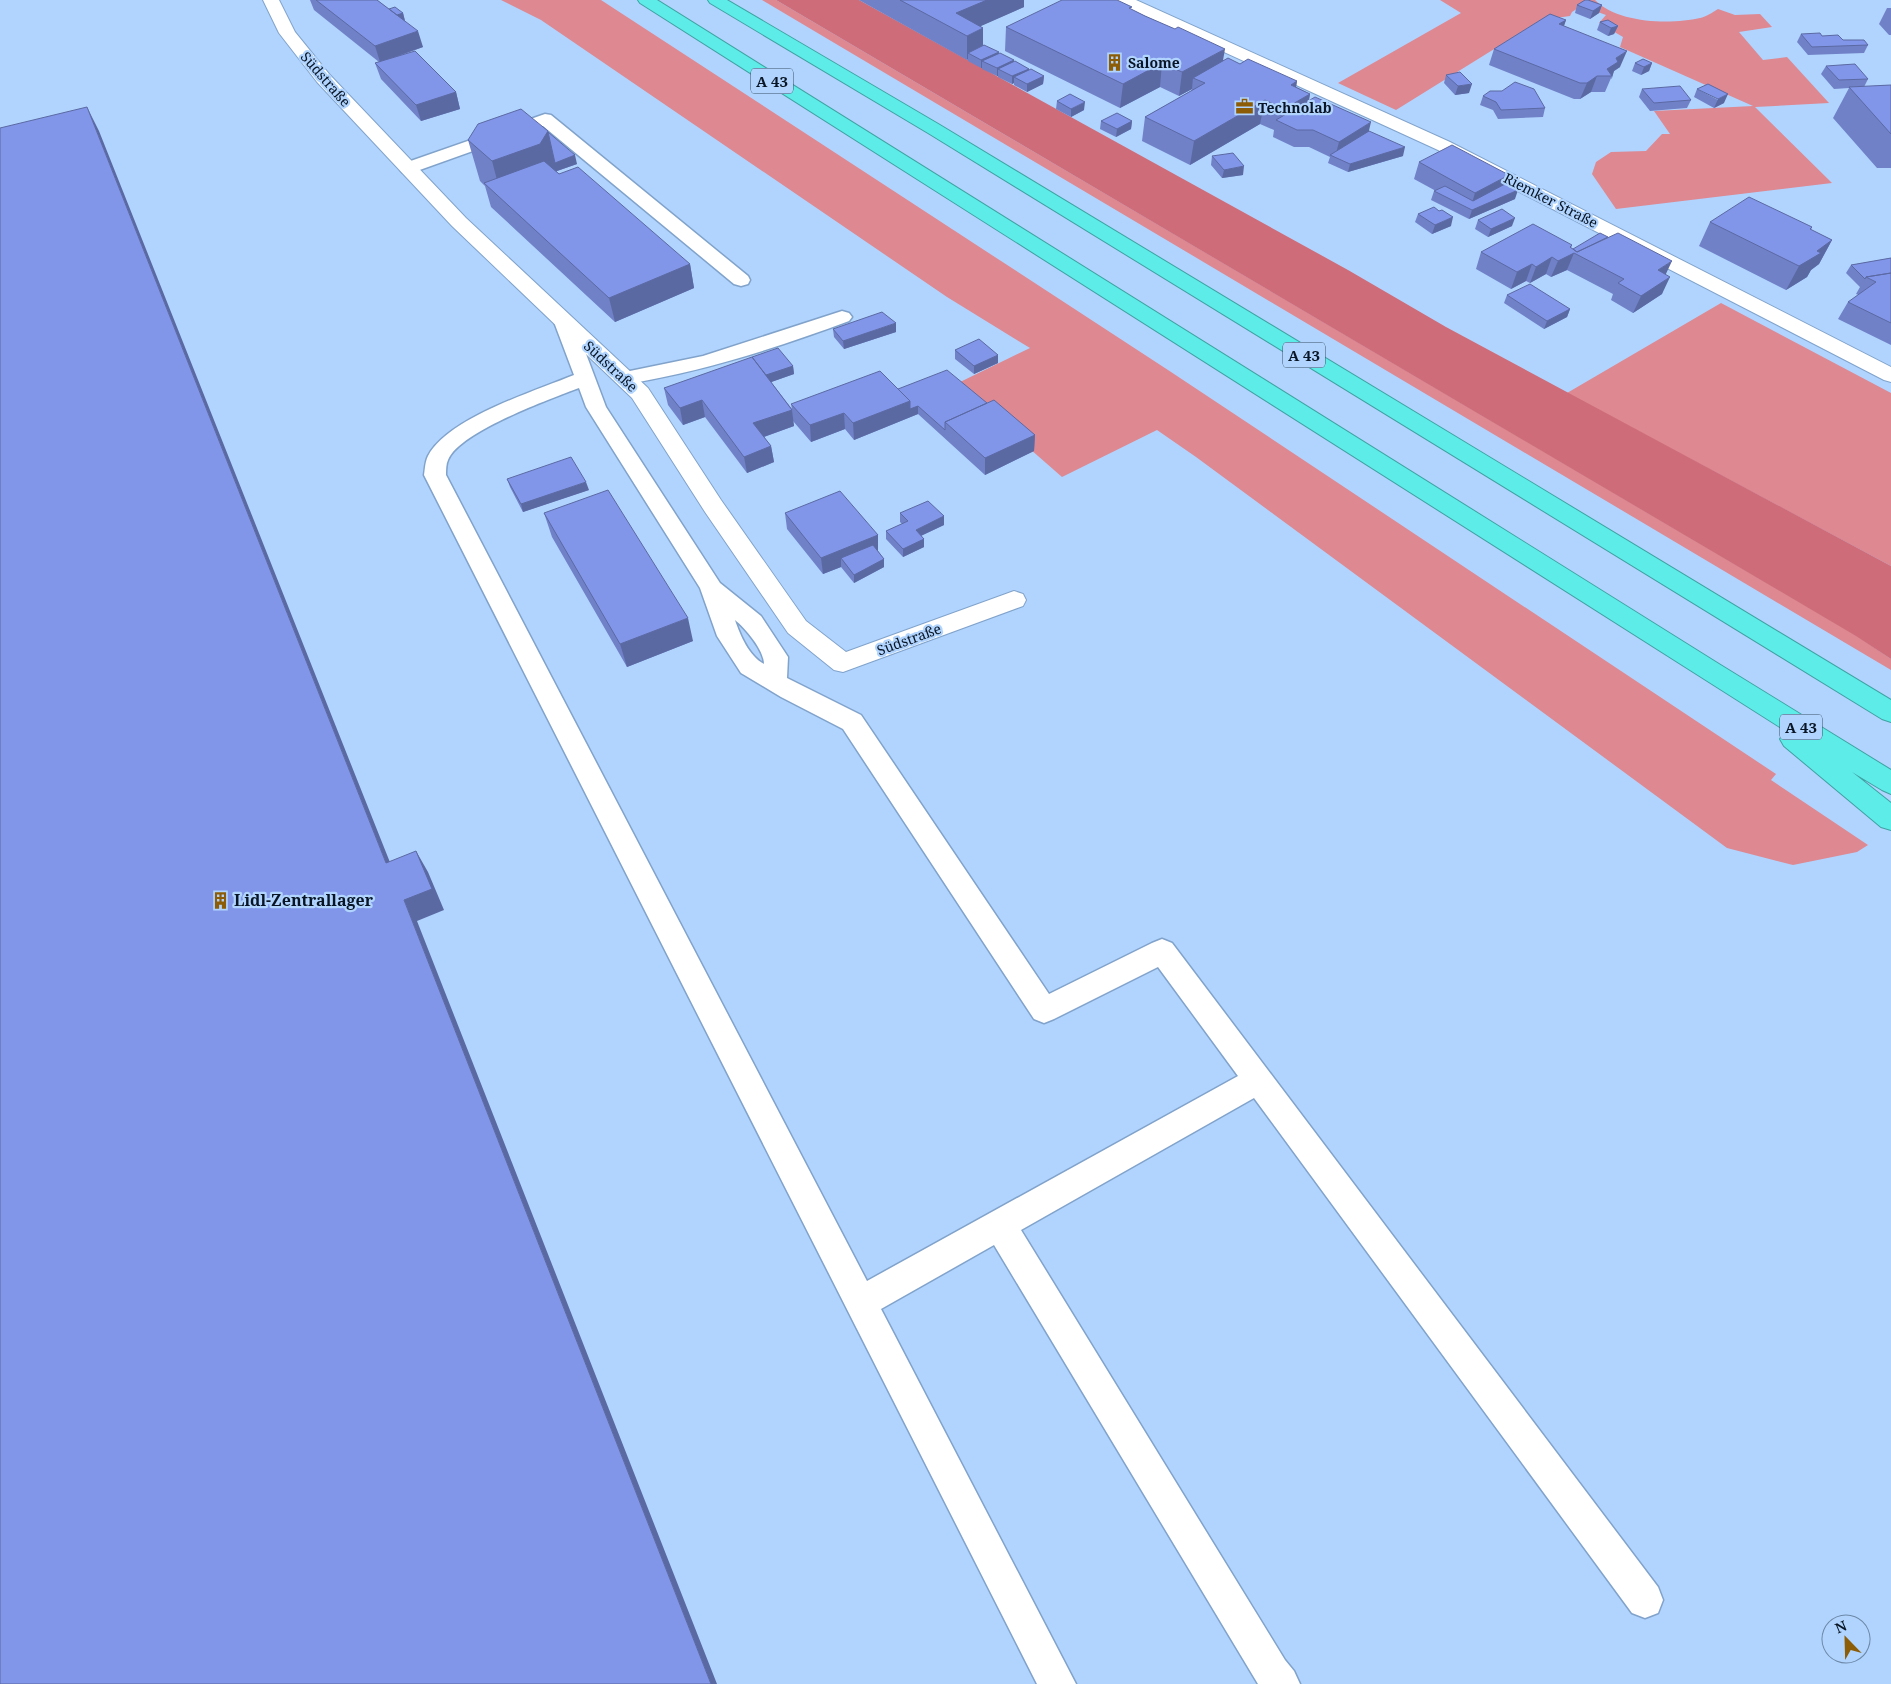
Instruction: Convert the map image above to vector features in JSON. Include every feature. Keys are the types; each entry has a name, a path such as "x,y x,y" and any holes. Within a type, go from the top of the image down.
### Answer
{"highway":[{"name":"A 43","path":"646,0 1710,671 1891,783"},
{"name":"A 43","path":"716,0 942,134 1891,712"},
{"path":"1710,671 1891,819"}],"street":[{"name":"Südstraße","path":"271,0 287,33 323,78 459,222 640,393 713,506 796,627 843,663 1014,600"},
{"name":"Riemker Straße","path":"1124,0 1444,146 1891,375"}],"lane":[{"path":"408,168 545,119 741,280"},
{"path":"625,378 665,373 702,364 842,317"},
{"path":"564,322 596,407 711,587 753,622 776,657 775,682 852,722 1044,1010 1162,950 1645,1600"},
{"path":"585,378 495,416 474,427 454,440 439,456 435,475 1057,1684"},
{"path":"860,1302 1259,1080"},
{"path":"1000,1225 1267,1665 1281,1684"}],"shaded area":[{"path":"501,0 601,0 1168,370 1776,774 1771,780 1868,845 1857,852 1793,865 1727,848 1157,430 1062,477 956,384 1030,348 947,297 541,20"},
{"path":"762,0 776,0 1857,636 1891,659 1891,670"},
{"path":"776,0 859,0 1348,270 1446,327 1891,566 1891,659 1856,636"},
{"path":"1440,0 1595,0 1605,8 1630,18 1659,21 1700,18 1718,9 1735,15 1760,14 1772,27 1739,32 1763,60 1787,57 1829,103 1755,107 1832,183 1616,209 1592,174 1596,162 1611,152 1646,151 1662,134 1670,134 1654,111 1753,106 1620,47 1623,37 1599,23 1606,15 1581,6 1572,12 1570,16 1541,20 1396,110 1338,83 1461,13"},
{"path":"1721,303 1891,393 1891,566 1567,393"}],"building":[{"path":"316,0 377,0 418,31 375,46"},
{"path":"900,0 987,0 956,13 983,28 967,36"},
{"path":"1062,0 1117,0 1145,16 1175,29 1178,27 1225,49 1182,72 1162,63 1123,84 1006,27"},
{"path":"1585,0 1602,5 1593,11 1577,5"},
{"path":"395,7 403,13 397,15 389,9"},
{"path":"1550,14 1566,20 1559,24 1627,51 1616,58 1618,62 1607,69 1612,76 1597,76 1587,83 1580,83 1494,49"},
{"path":"1608,20 1618,26 1611,28 1600,22"},
{"path":"1820,33 1822,36 1838,35 1843,40 1864,40 1868,45 1812,47 1801,34"},
{"path":"984,45 999,52 981,60 968,53"},
{"path":"415,51 456,92 416,105 375,63"},
{"path":"1000,53 1014,60 997,68 982,61"},
{"path":"1228,58 1240,64 1248,59 1297,81 1291,85 1310,94 1284,109 1265,100 1194,141 1145,117 1205,83 1193,78"},
{"path":"1643,59 1652,63 1644,67 1635,63"},
{"path":"1015,61 1029,69 1012,76 998,69"},
{"path":"1855,64 1868,79 1839,80 1826,66"},
{"path":"1031,69 1044,76 1027,84 1014,77"},
{"path":"1460,72 1472,84 1458,86 1446,75"},
{"path":"1515,82 1534,89 1545,108 1501,110 1496,102 1483,96 1490,91 1502,91"},
{"path":"1708,84 1728,94 1718,99 1697,89"},
{"path":"1891,85 1891,134 1849,87"},
{"path":"1680,86 1691,100 1654,103 1642,89"},
{"path":"1070,94 1085,102 1071,109 1057,101"},
{"path":"1315,97 1371,122 1339,142 1313,130 1297,130 1276,120"},
{"name":"Lidl-Zentrallager","path":"87,107 386,863 416,851 432,889 404,900 711,1684 0,1684 0,128"},
{"path":"521,109 548,131 540,144 492,161 468,140 478,124"},
{"path":"1117,113 1132,121 1117,129 1101,121"},
{"path":"1369,131 1405,147 1350,164 1330,155"},
{"path":"548,132 575,155 555,163"},
{"path":"1452,145 1509,175 1475,193 1419,162"},
{"path":"1233,153 1244,166 1224,170 1212,156"},
{"path":"544,161 559,174 578,167 690,264 609,298 484,183"},
{"path":"1505,184 1518,190 1472,210 1434,191 1445,186 1473,201"},
{"path":"1749,197 1812,227 1810,229 1832,240 1817,251 1821,253 1799,266 1710,222"},
{"path":"1434,207 1453,217 1435,225 1418,214"},
{"path":"1502,209 1515,218 1491,229 1478,220"},
{"path":"1533,224 1572,245 1570,247 1577,252 1618,233 1672,261 1658,270 1670,277 1641,296 1618,283 1624,279 1574,253 1558,261 1552,257 1536,267 1532,264 1517,272 1481,252"},
{"path":"1600,233 1608,237 1577,252 1573,249"},
{"path":"1891,258 1891,273 1866,277 1865,279 1851,265"},
{"path":"1891,273 1891,323 1848,302 1876,282 1866,277"},
{"path":"1530,284 1570,309 1547,321 1507,295"},
{"path":"882,312 896,323 843,341 833,329"},
{"path":"979,339 998,355 974,366 955,350"},
{"path":"778,348 793,366 766,375 752,357"},
{"path":"752,357 792,410 753,423 771,446 744,457 702,400 680,408 664,388"},
{"path":"947,370 987,403 945,422 945,430 918,406 910,409 910,401 898,389"},
{"path":"880,371 910,401 853,423 844,413 810,425 791,404"},
{"path":"994,400 1035,435 985,458 945,422"},
{"path":"571,457 586,482 521,504 507,479"},
{"path":"608,490 688,618 620,644 544,513"},
{"path":"840,491 878,535 821,558 785,513"},
{"path":"928,501 944,516 916,530 924,539 903,549 886,531 908,521 900,513"},
{"path":"873,545 884,559 854,575 841,558"}],"place":[{"name":"Salome","path":"1114,62"},
{"name":"Technolab","path":"1244,107"},
{"name":"Lidl-Zentrallager","path":"220,900"}]}
